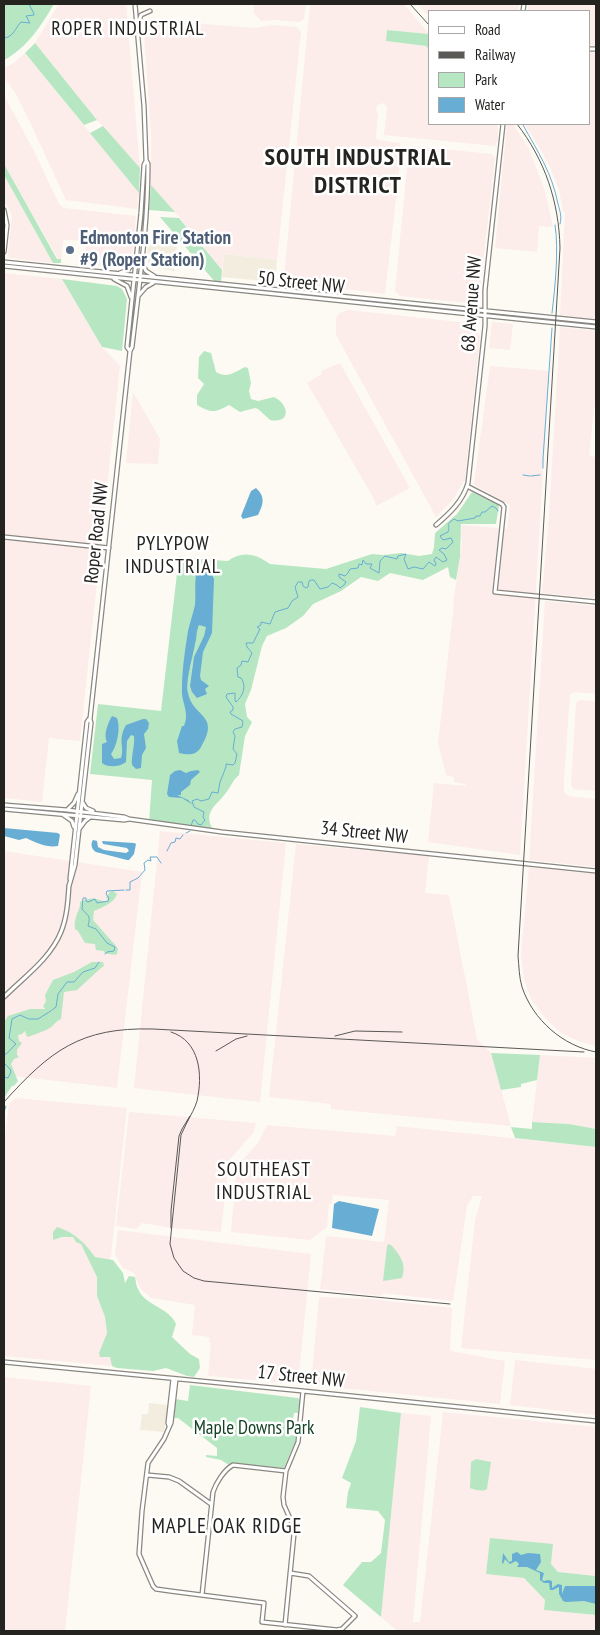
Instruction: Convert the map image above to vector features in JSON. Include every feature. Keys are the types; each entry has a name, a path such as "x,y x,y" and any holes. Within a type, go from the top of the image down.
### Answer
{"main road":[{"name":"Roper Road NW","path":"79,813 91,723 130,351 132,348 138,300 147,197 148,164 146,160 144,106 135,4"},
{"path":"137,27 141,15 150,11"},
{"name":"68 Avenue NW","path":"467,486 486,326 486,282 503,125"},
{"name":"Roper Road NW","path":"130,351 128,347 144,165 146,160"},
{"path":"4,210 7,225 4,252"},
{"path":"117,274 128,270 137,257"},
{"path":"142,260 146,271 159,280"},
{"name":"50 Street NW","path":"4,262 117,274 134,278"},
{"name":"50 Street NW","path":"4,266 140,278 596,327"},
{"path":"112,277 127,286 131,293 132,301"},
{"path":"138,300 140,292 148,284 159,280"},
{"name":"50 Street NW","path":"159,280 596,322"},
{"path":"436,525 457,505 467,486 504,506 495,592 596,602"},
{"path":"4,537 109,548"},
{"name":"Roper Road NW","path":"4,997 42,960 57,940 65,920 69,886 74,865 87,722 90,719"},
{"path":"67,810 74,803 80,786"},
{"path":"82,800 89,809 106,814"},
{"name":"34 Street NW","path":"4,805 67,810 90,817 195,829 596,871"},
{"name":"34 Street NW","path":"4,809 62,814 106,814 124,817 129,820"},
{"path":"62,814 72,821 77,829 90,817"},
{"path":"4,992 12,989"},
{"name":"17 Street NW","path":"4,1362 303,1390 596,1421"},
{"path":"174,1379 169,1426 164,1440 149,1461 147,1475 139,1548 141,1559 151,1582 156,1588 264,1602 262,1622 337,1630 342,1629 355,1616 309,1576 290,1573"},
{"path":"285,1625 294,1534 284,1503 286,1471 298,1442 303,1390"},
{"path":"202,1595 213,1490 231,1466 286,1471"},
{"path":"147,1475 169,1477 179,1481 212,1504"}],"shaded area":[{"path":"59,4 126,4 140,168 97,120 35,43"},
{"path":"254,4 306,4 304,19 299,22 261,21 254,13"},
{"path":"310,4 404,4 428,34 387,30 386,41 426,46 428,48 428,125 498,125 498,139 495,146 384,135 387,107 384,103 377,105 376,137 378,140 399,143 402,147 385,294 287,282 284,277"},
{"path":"417,4 519,4 518,10 428,10 428,15"},
{"path":"528,4 596,4 596,46 590,45 590,10 528,10"},
{"path":"143,19 255,28 273,25 297,27 301,32 277,260 224,254 222,270 151,185 151,133"},
{"path":"590,52 596,53 596,319 560,315 565,212 563,212 559,190 549,165 525,125 590,125"},
{"path":"25,53 139,193 137,209 66,200 16,94 4,77 4,68 14,63"},
{"path":"4,95 34,151 59,204 64,208 136,216 132,257 125,268 84,265 86,241 63,240 61,259 58,259 4,164"},
{"path":"507,125 514,125 528,147 545,191 553,227 539,226 537,252 495,248"},
{"path":"409,147 492,154 495,158 479,299 476,304 400,296 395,291"},
{"path":"4,175 53,263 10,258 8,255 12,218 4,201"},
{"path":"149,241 177,243 174,271 150,266 147,260"},
{"path":"224,254 277,260 275,282 222,277"},
{"path":"4,273 62,279 102,347 120,366 80,741 49,738 42,802 4,798"},
{"path":"349,310 468,323 480,336 465,479 452,501 436,517 336,335 336,318 339,313"},
{"path":"492,322 513,324 510,350 489,348"},
{"path":"560,327 596,331 596,392 589,456 596,457 596,598 542,593 549,516"},
{"path":"340,363 410,488 376,506 374,499 307,383 322,374 321,371"},
{"path":"490,366 549,371 520,855 428,842 434,783 466,786 465,784 454,782 454,777 446,775 438,743 453,603 462,544 462,525 507,529 510,505 476,486 474,483"},
{"path":"133,392 160,439 158,464 126,463"},
{"path":"545,601 596,606 596,694 576,692 570,694 564,792 569,796 596,799 596,867 529,860"},
{"path":"579,700 596,701 596,791 573,789 571,784 576,703"},
{"path":"160,831 286,843 260,1102 134,1088"},
{"path":"296,844 429,856 425,893 449,895 477,1039 491,1053 511,1126 331,1109 331,1104 269,1097"},
{"path":"4,851 142,872 117,1088 4,1075"},
{"path":"529,867 596,874 596,1046 578,1041 561,1033 545,1018 531,999 524,979 521,954"},
{"path":"540,1055 596,1058 596,1129 569,1124 532,1122"},
{"path":"15,1098 127,1108 111,1256 97,1277 97,1296 105,1317 107,1333 99,1353 100,1356 110,1357 112,1366 4,1356 4,1145 9,1104"},
{"path":"129,1112 256,1123 254,1132 230,1159 221,1232 172,1228 142,1223 136,1229 116,1226"},
{"path":"267,1125 395,1136 397,1126 596,1147 596,1360 461,1348 475,1220 482,1196 473,1196 467,1206 453,1301 383,1293 382,1296 320,1289 326,1236 384,1242 389,1200 333,1195 332,1204 329,1204 327,1227 310,1240 231,1232 236,1176 240,1163 258,1143"},
{"path":"118,1230 311,1254 298,1384 208,1376 211,1342 209,1342 209,1337 192,1335 195,1305 151,1298 140,1288 134,1273 123,1268 115,1255"},
{"path":"319,1297 370,1299 452,1308 450,1351 505,1361 500,1404 311,1385"},
{"path":"515,1360 596,1369 596,1415 510,1405"},
{"path":"4,1377 91,1386 65,1631 4,1631"},
{"path":"149,1403 168,1405 164,1432 140,1430 142,1414 148,1414"},
{"path":"443,1412 596,1427 596,1576 558,1572 551,1564 553,1545 490,1538 486,1574 524,1578 545,1600 544,1610 596,1615 596,1631 397,1631 381,1617 401,1413 431,1416 413,1622 420,1622"}],"green space":[{"path":"4,4 54,4 39,28 26,43 4,60"},
{"path":"387,30 428,34 428,48 426,46 386,41"},
{"path":"35,43 97,120 84,125 25,53"},
{"path":"103,126 140,168 139,193 90,133"},
{"path":"4,164 57,259 61,259 61,263 53,263 4,175"},
{"path":"151,185 175,212 149,210"},
{"path":"160,217 179,218 222,270 221,283 215,282"},
{"path":"62,279 117,286 122,289 127,299 122,351 102,347"},
{"path":"204,351 211,353 216,372 220,374 227,375 245,367 248,368 251,383 249,391 251,399 258,401 274,397 283,405 286,413 285,417 270,420 255,408 240,412 229,405 213,411 206,410 197,405 197,395 204,384 198,378 199,357"},
{"path":"472,492 499,505 496,524 461,524 460,557 456,580 450,577 448,567 423,580 390,573 378,581 361,577 341,591 313,604 303,616 286,628 267,636 262,646 251,690 245,704 247,717 252,722 245,736 239,775 212,809 209,817 212,828 149,822 152,780 90,774 98,704 161,711 179,556 228,561 244,554 255,556 270,564 326,569 372,554 401,553 419,556 432,554 435,533 457,514"},
{"path":"113,891 117,894 116,897 108,904 94,911 93,920 118,949 117,954 114,955 96,950 95,944 85,943 75,929 80,902 93,899 106,902 108,900 106,897"},
{"path":"92,962 103,962 104,966 77,990 64,992 61,1019 49,1028 36,1034 27,1037 25,1031 18,1035 19,1041 22,1043 17,1050 19,1057 14,1059 11,1064 18,1081 4,1098 4,1022 8,1016 30,1009 45,1009 43,1007 46,1001 45,995 53,980 74,972"},
{"path":"491,1053 540,1055 537,1080 521,1084 521,1087 501,1090"},
{"path":"532,1122 569,1124 596,1129 596,1147 515,1138 511,1127 532,1129"},
{"path":"57,1227 79,1239 95,1257 113,1260 123,1273 125,1283 129,1276 135,1277 141,1295 173,1318 176,1324 172,1337 190,1354 199,1359 200,1368 194,1377 166,1368 153,1371 117,1368 112,1366 110,1357 100,1357 99,1353 107,1333 105,1317 97,1296 97,1277 81,1244 76,1242 73,1237 62,1237 53,1240 53,1232"},
{"path":"388,1244 400,1256 404,1268 402,1278 383,1281 387,1246"},
{"name":"Maple Downs Park","path":"190,1385 298,1398 300,1400 298,1413 294,1413 291,1435 296,1436 295,1442 284,1468 235,1463 229,1465 221,1460 206,1457 206,1455 217,1456 217,1448 178,1418 173,1418 175,1399 188,1401"},
{"path":"360,1407 401,1413 381,1617 343,1585 362,1562 371,1562 381,1553 385,1520 378,1511 346,1508 351,1483 342,1478 356,1441"},
{"path":"476,1459 491,1462 487,1489 485,1490 470,1488 471,1462"},
{"path":"490,1538 553,1544 551,1564 558,1572 596,1576 596,1615 544,1610 545,1600 524,1578 486,1574"}],"water":[{"path":"256,488 262,498 260,511 258,515 243,519 241,516 251,491"},
{"path":"201,568 210,571 214,579 212,633 203,652 200,676 201,680 209,686 205,689 207,694 197,698 190,686 194,657 206,627 199,625 187,688 191,701 204,717 208,728 199,750 192,754 186,754 179,753 177,741 182,726 184,726 186,721 182,694 183,667 188,631 195,605 196,574 197,570"},
{"path":"112,716 117,718 119,727 117,742 111,754 114,759 121,758 122,735 126,725 143,719 146,719 149,723 148,729 144,734 146,748 142,755 141,768 136,769 132,765 134,736 131,735 127,741 126,762 114,766 107,766 102,763 102,744 107,742 106,733"},
{"path":"180,770 186,773 198,770 200,772 191,780 190,785 181,792 181,795 177,795 188,800 193,805 182,798 169,797 167,794 170,775"},
{"path":"4,828 58,833 60,835 58,846 46,846 26,838 19,840 4,836"},
{"path":"93,840 97,841 98,847 104,850 126,853 129,851 127,848 103,844 102,841 134,843 136,844 134,854 127,860 96,852 92,847"},
{"path":"339,1201 379,1209 372,1236 332,1228 334,1204"},
{"path":"517,1552 521,1555 528,1553 540,1554 541,1562 536,1570 544,1573 542,1580 552,1581 552,1588 558,1584 562,1585 562,1594 565,1586 596,1586 596,1604 584,1601 563,1601 559,1594 559,1587 550,1590 549,1583 544,1583 540,1580 540,1573 527,1567 517,1567 519,1564 516,1561 510,1564 505,1559 502,1563 503,1553 509,1562 512,1561 512,1554"}],"waterway":[{"path":"4,38 12,34 21,22 30,23 26,16 34,14 29,4"},
{"path":"523,125 552,182 560,212 560,224"},
{"path":"552,313 557,257 555,225"},
{"path":"543,468 552,328"},
{"path":"523,475 530,476"},
{"path":"531,476 540,475"},
{"path":"191,826 193,820 201,825 205,820 203,817 204,812 194,807 192,801 209,799 212,792 218,793 226,764 233,765 235,763 237,754 233,749 235,736 233,732 235,729 242,727 243,721 231,714 230,712 233,710 233,707 226,697 227,694 235,693 236,702 241,697 244,684 241,678 238,677 237,668 241,665 242,661 248,662 252,653 246,643 253,643 260,629 257,627 261,625 261,622 270,624 275,612 288,608 292,601 298,597 295,587 298,582 302,582 306,588 311,580 314,580 320,589 328,587 332,583 340,588 346,582 339,577 339,574 345,576 350,569 358,568 359,564 362,565 363,560 366,564 372,564 370,568 379,573 380,561 385,556 397,559 398,556 406,554 404,559 408,569 414,567 423,569 429,562 435,566 434,560 436,557 443,562 447,560 439,550 442,548 446,549 453,542 451,538 443,540 440,536 448,532 448,524 451,521 454,519 458,521 475,518 492,506 498,511"},
{"path":"186,833 190,831"},
{"path":"167,851 171,843 175,842 176,838 180,839 183,835"},
{"path":"126,890 130,890 130,882 138,878 145,870 144,863 148,860 151,861 150,857 157,857 161,863"},
{"path":"105,954 114,951 115,947 107,943 96,929 88,926 89,918 82,909 83,898 86,898 88,902 95,899 97,903 108,901 107,891 124,890"},
{"path":"4,1055 16,1044 9,1038 12,1019 20,1015 29,1019 38,1019 49,1012 56,1007 58,994 67,982 74,982 83,972 95,968 99,962"},
{"path":"4,1063 11,1072 8,1078 4,1077"},
{"path":"4,1112 6,1106"}],"railway":[{"path":"410,4 428,24"},
{"path":"518,125 535,152 549,182 557,214 560,248 518,956 519,968 522,987 527,999 551,1030 572,1044 596,1052"},
{"path":"4,1102 36,1069 68,1046 105,1032 128,1029 584,1052"},
{"path":"335,1036 355,1031 402,1032"},
{"path":"171,1032 181,1036 194,1051 199,1070 200,1081 197,1101 187,1122"},
{"path":"216,1051 236,1039 247,1036"},
{"path":"171,1228 179,1136 190,1116 181,1135 170,1244 174,1258 183,1271 194,1278 204,1281 450,1304"}],"place":[{"name":"Edmonton Fire Station #9 (Roper Station)","path":"70,250"}],"district":[{"name":"ROPER INDUSTRIAL","path":"128,29"},
{"name":"SOUTH INDUSTRIAL DISTRICT","path":"358,172"},
{"name":"PYLYPOW INDUSTRIAL","path":"173,556"},
{"name":"SOUTHEAST INDUSTRIAL","path":"264,1182"},
{"name":"MAPLE OAK RIDGE","path":"227,1527"}]}
